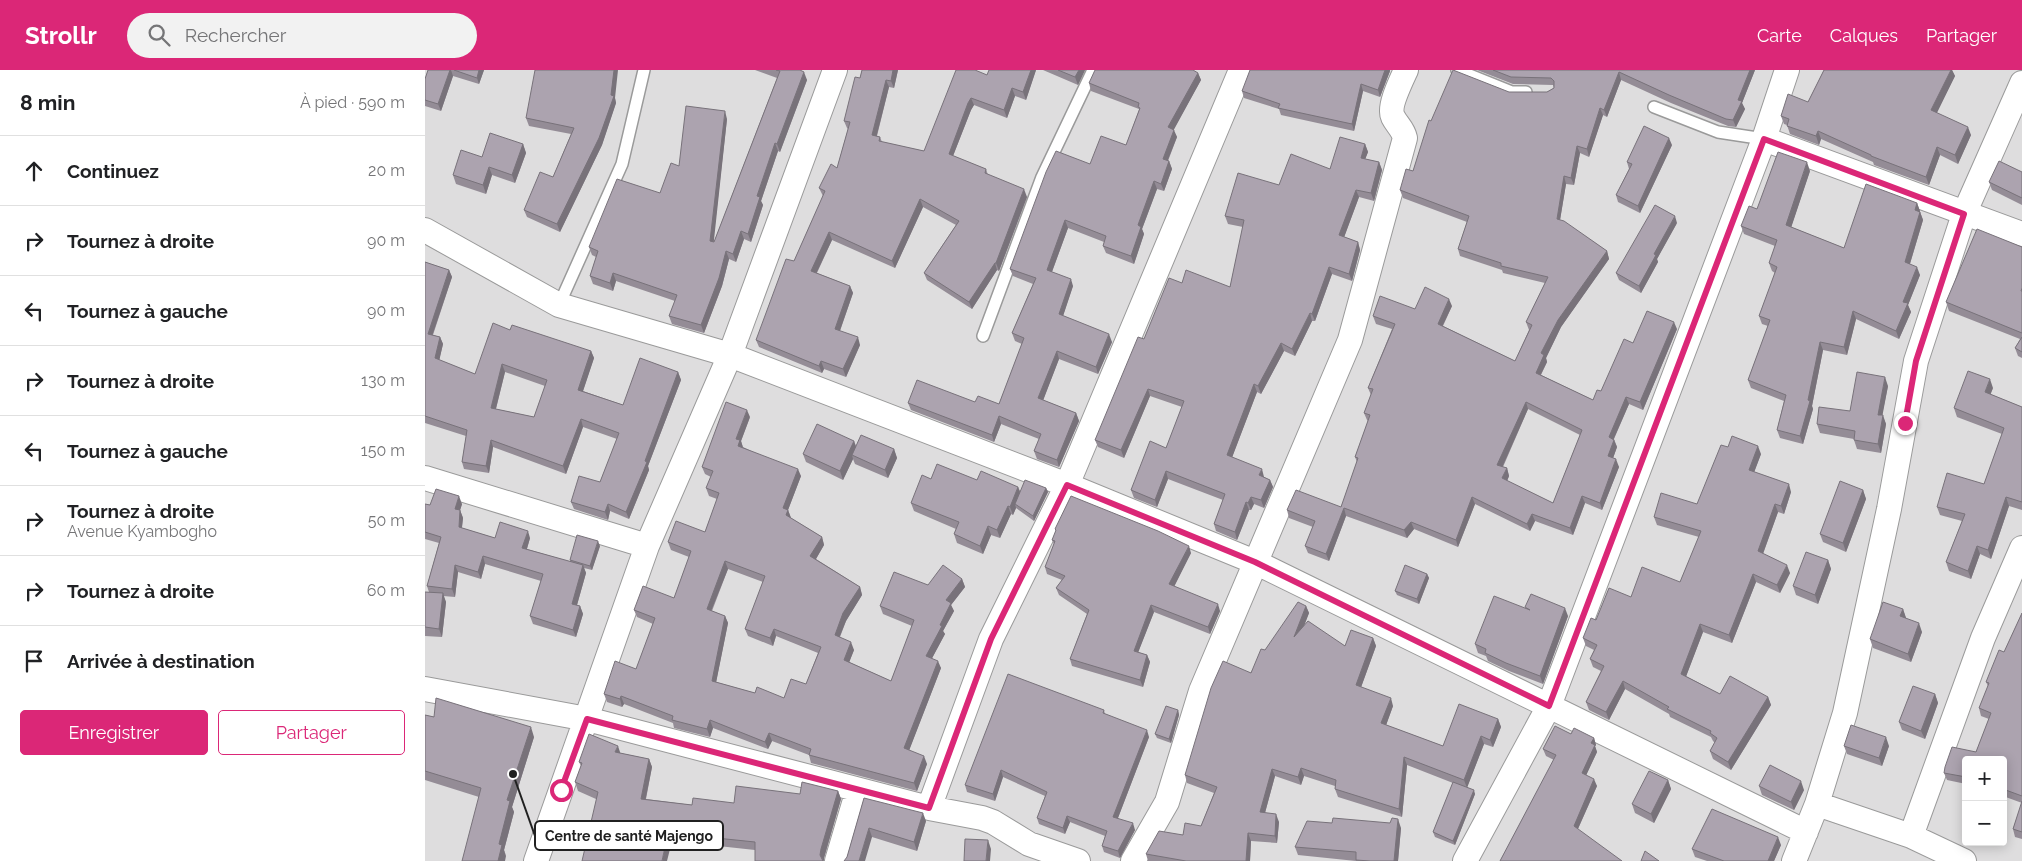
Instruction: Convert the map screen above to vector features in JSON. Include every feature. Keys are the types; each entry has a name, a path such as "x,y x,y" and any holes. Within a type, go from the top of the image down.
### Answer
{"street":[{"path":"536,861 647,546 730,355 835,70"},
{"path":"929,808 991,639 1067,485 1241,70"},
{"path":"1133,861 1167,802 1201,691 1350,340 1405,138 1403,131 1392,115 1391,108 1405,70"},
{"path":"1465,861 1549,706 1764,139 1787,70"},
{"path":"1794,861 1817,804 1845,713 1889,508 1916,361 1964,214 2022,83"},
{"path":"1764,139 2022,234"},
{"path":"425,230 559,305 730,355 1067,485 1255,562 1806,832"},
{"path":"425,478 647,546"},
{"path":"1911,836 1983,638 2022,548"},
{"path":"425,689 587,719 929,808 982,818 993,822 1027,853 1078,861"},
{"path":"837,861 858,790"},
{"path":"1817,804 1911,836 1964,861"}],"lane":[{"path":"559,305 622,164 644,70"},
{"path":"983,336 1042,177 1093,70"},
{"path":"1457,70 1512,92 1541,92"},
{"path":"1654,107 1718,132 1764,139"}],"shaded area":[{"path":"425,70 2022,70 2022,861 425,861"}],"building":[{"path":"428,70 450,70 438,104 425,100 425,79"},
{"path":"454,70 479,70 477,78"},
{"path":"535,70 614,70 611,95 614,96 599,138 557,224 524,210 540,172 553,177 574,128 526,118"},
{"path":"776,70 800,70 804,72 777,144 775,143 757,196 760,197 748,234 741,231 733,254 726,251 719,278 701,325 669,316 677,295 613,273 610,283 590,276 598,251 589,247 617,179 660,193 671,163 679,166 686,106 725,111 710,241 714,242 780,71"},
{"path":"862,70 893,70 891,81 886,80 872,135 880,137 879,141 924,151 956,70 975,70 987,75 989,70 1031,70 1023,92 1012,88 1004,110 971,98 949,154 986,169 985,173 1024,189 996,263 969,302 924,273 959,221 920,199 892,261 829,232 811,271 850,286 835,329 858,337 843,369 821,361 819,366 756,340 786,259 794,261 825,191 819,188 831,164 837,168 850,122 844,121 855,77 860,78"},
{"path":"1058,70 1079,70 1075,77"},
{"path":"1095,70 1193,70 1198,73 1168,127 1174,130 1163,159 1169,161 1161,184 1154,181 1138,225 1141,227 1131,256 1103,246 1106,236 1065,220 1047,270 1071,279 1059,314 1109,334 1096,367 1057,351 1038,398 1076,413 1057,460 1034,451 1041,434 999,416 992,435 908,403 917,380 975,402 978,396 999,404 1024,338 1012,333 1036,278 1010,269 1046,172 1056,151 1090,164 1101,136 1126,145 1140,108 1138,107 1139,103 1089,83"},
{"path":"1250,70 1385,70 1378,90 1361,84 1352,124 1278,108 1280,104 1242,91"},
{"path":"1453,70 1509,92 1547,92 1554,88 1554,81 1551,78 1511,77 1493,70 1750,70 1738,100 1742,101 1733,120 1726,119 1669,95 1619,72 1604,110 1600,108 1587,149 1577,146 1571,178 1564,176 1557,219 1564,221 1607,251 1558,320 1541,353 1544,355 1536,373 1593,400 1597,390 1601,391 1624,339 1633,343 1647,311 1674,322 1640,402 1626,397 1609,437 1614,440 1608,456 1616,459 1600,503 1582,496 1570,528 1532,514 1527,524 1472,497 1456,540 1411,522 1404,530 1344,508 1326,554 1305,546 1315,521 1287,510 1296,490 1341,507 1358,458 1355,457 1370,415 1364,413 1373,389 1368,388 1395,324 1373,316 1380,296 1415,309 1425,287 1449,299 1438,324 1515,361 1532,325 1526,322 1548,277 1501,266 1501,263 1458,249 1469,216 1400,190 1406,169 1413,171 1429,120 1431,121","holes":["1526,402 1582,430 1553,503 1502,478 1507,468 1497,465"]},
{"path":"1824,70 1951,70 1931,110 1968,127 1955,155 1937,147 1926,177 1871,156 1818,131 1816,136 1787,126 1789,119 1781,116 1788,94 1808,102"},
{"path":"1644,126 1669,138 1638,206 1616,195 1632,164 1627,162"},
{"path":"490,133 523,144 512,175 489,167 483,185 453,175 461,150 482,157"},
{"path":"1340,137 1365,144 1361,158 1379,162 1371,193 1356,190 1339,235 1358,242 1349,274 1329,267 1312,314 1310,313 1292,349 1281,343 1258,386 1254,384 1227,455 1262,469 1259,475 1270,480 1261,500 1251,497 1248,503 1246,502 1235,532 1214,524 1225,494 1166,471 1155,500 1131,490 1150,441 1166,448 1184,401 1148,389 1121,450 1095,440 1138,337 1144,339 1169,278 1182,283 1186,270 1230,287 1244,220 1225,216 1238,173 1279,185 1291,154 1330,169"},
{"path":"1778,152 1807,162 1786,225 1844,248 1866,184 1917,203 1915,210 1920,212 1905,262 1917,267 1903,302 1908,303 1896,331 1853,311 1844,347 1820,342 1808,400 1810,401 1800,436 1777,430 1786,395 1748,380 1770,320 1759,316 1777,267 1769,263 1777,240 1741,226 1749,206 1757,209"},
{"path":"1999,161 2022,172 2022,198 1989,182"},
{"path":"1655,205 1675,216 1639,286 1616,273"},
{"path":"1977,229 2022,247 2022,333 1946,302"},
{"path":"425,262 449,270 428,334 440,337 435,358 475,374 493,323 510,330 512,325 591,351 578,390 623,405 640,358 678,372 645,461 647,462 626,512 608,504 605,512 571,502 579,476 600,482 619,433 581,419 563,466 491,440 486,466 462,462 467,430 425,416","holes":["502,364 547,380 534,417 491,408"]},
{"path":"2022,337 2022,352 2015,348"},
{"path":"1968,371 1990,379 1985,392 2022,407 2022,502 2006,497 1988,550 1977,546 1968,571 1946,562 1965,514 1937,507 1947,473 1984,484 2004,428 1954,408"},
{"path":"1857,372 1885,377 1878,415 1883,415 1878,444 1854,440 1855,431 1817,424 1819,407 1850,411"},
{"path":"726,402 747,410 736,439 740,440 738,446 798,469 783,508 788,510 786,515 822,537 810,556 860,587 843,613 835,635 851,642 844,660 891,681 914,620 880,606 894,572 928,585 943,565 962,579 946,600 951,603 940,625 942,626 926,656 938,661 904,748 924,756 914,783 809,755 811,749 769,733 765,742 710,720 707,729 672,720 673,716 621,696 620,699 604,694 615,661 636,669 655,618 634,610 643,586 674,598 691,551 668,542 676,521 705,532 719,493 706,488 713,471 702,467","holes":["725,561 765,576 745,629 770,638 774,629 821,647 806,684 791,679 784,698 757,687 755,693 712,681 725,616 707,609"]},
{"path":"817,424 854,441 840,471 803,454"},
{"path":"861,435 894,449 885,470 852,455"},
{"path":"1732,436 1758,446 1749,470 1789,484 1781,506 1775,504 1758,551 1787,565 1777,585 1753,574 1729,635 1700,624 1681,674 1720,694 1730,676 1768,697 1728,762 1710,751 1717,738 1710,733 1711,731 1667,709 1669,707 1623,681 1606,712 1586,702 1604,666 1590,659 1597,645 1583,638 1591,618 1596,620 1609,588 1631,597 1642,567 1680,582 1701,531 1654,517 1661,493 1697,504 1721,445 1728,447"},
{"path":"937,464 977,480 981,471 1018,487 1010,507 1008,506 997,530 988,526 980,546 954,534 959,522 911,503 922,475 931,479"},
{"path":"1025,480 1046,488 1033,516 1015,504"},
{"path":"1840,481 1863,490 1843,543 1820,534"},
{"path":"436,489 459,496 455,509 460,510 459,527 495,538 500,522 528,531 522,548 583,565 572,604 580,606 573,630 530,616 543,574 483,556 478,572 455,565 452,589 427,586 441,537 425,532 425,504 430,505"},
{"path":"1071,496 1158,531 1189,546 1169,584 1218,604 1208,627 1151,605 1134,651 1147,655 1140,680 1070,659 1089,610 1056,588 1065,576 1045,567 1055,541 1052,540 1055,529"},
{"path":"577,535 598,541 590,566 570,560"},
{"path":"1806,552 1828,560 1815,595 1793,586"},
{"path":"1405,565 1427,574 1417,599 1395,591"},
{"path":"425,592 443,593 439,629 425,627"},
{"path":"1531,594 1565,608 1540,676 1485,653 1486,649 1475,644 1494,596 1530,610 1525,607"},
{"path":"1298,602 1306,606 1294,637 1308,621 1345,646 1351,630 1373,638 1356,685 1391,698 1381,723 1443,746 1459,704 1498,719 1490,740 1481,736 1464,780 1404,757 1399,809 1335,789 1336,780 1301,768 1298,777 1272,769 1260,812 1276,814 1275,836 1248,833 1246,861 1186,861 1146,854 1159,831 1183,835 1185,823 1201,826 1217,787 1185,775 1211,688 1223,661 1251,673 1261,649 1265,650"},
{"path":"1883,602 1903,609 1900,616 1919,623 1908,654 1870,639"},
{"path":"2022,613 2022,796 2007,790 2007,756 1962,756 1962,776 1944,773 1952,747 1976,752 1991,713 1979,708 1989,683 1986,682 1999,650 2004,652"},
{"path":"1008,674 1104,710 1103,713 1147,730 1113,817 1133,823 1118,851 1102,846 1107,831 1067,816 1063,828 1037,818 1047,792 1001,770 993,794 965,785"},
{"path":"1913,686 1935,694 1921,731 1899,722"},
{"path":"436,698 531,727 507,800 510,801 499,844 502,845 498,861 462,861 481,788 425,771 425,715 434,717"},
{"path":"1166,706 1178,710 1169,739 1155,734"},
{"path":"1851,725 1886,737 1879,758 1844,746"},
{"path":"1555,726 1571,734 1574,728 1594,738 1591,743 1595,745 1582,773 1594,779 1574,826 1622,861 1500,861 1556,755 1543,749"},
{"path":"589,734 618,746 615,752 649,759 641,799 692,805 693,798 734,803 736,786 800,794 802,782 838,791 821,849 820,855 823,861 755,861 755,842 668,833 662,861 582,861 598,792 575,782 582,763 579,762"},
{"path":"1770,765 1801,781 1791,802 1759,786"},
{"path":"1649,771 1668,780 1651,814 1632,804"},
{"path":"1453,782 1474,790 1453,841 1433,832"},
{"path":"864,798 923,813 914,842 869,828 859,861 844,861 847,857"},
{"path":"2022,801 2022,832 2013,829"},
{"path":"1712,809 1778,837 1768,861 1724,861 1692,849"},
{"path":"1333,818 1390,823 1392,818 1398,819 1394,861 1356,860 1356,852 1295,847 1307,821 1332,823"},
{"path":"965,839 988,840 986,861 964,861"},
{"path":"1645,851 1659,861 1641,861"}],"place":[{"name":"Centre de santé Majengo","path":"513,774"}],"route":[{"path":"561,790 587,719 929,808 991,639 1067,485 1255,562 1549,706 1764,139 1964,214 1916,361 1905,423"}]}
